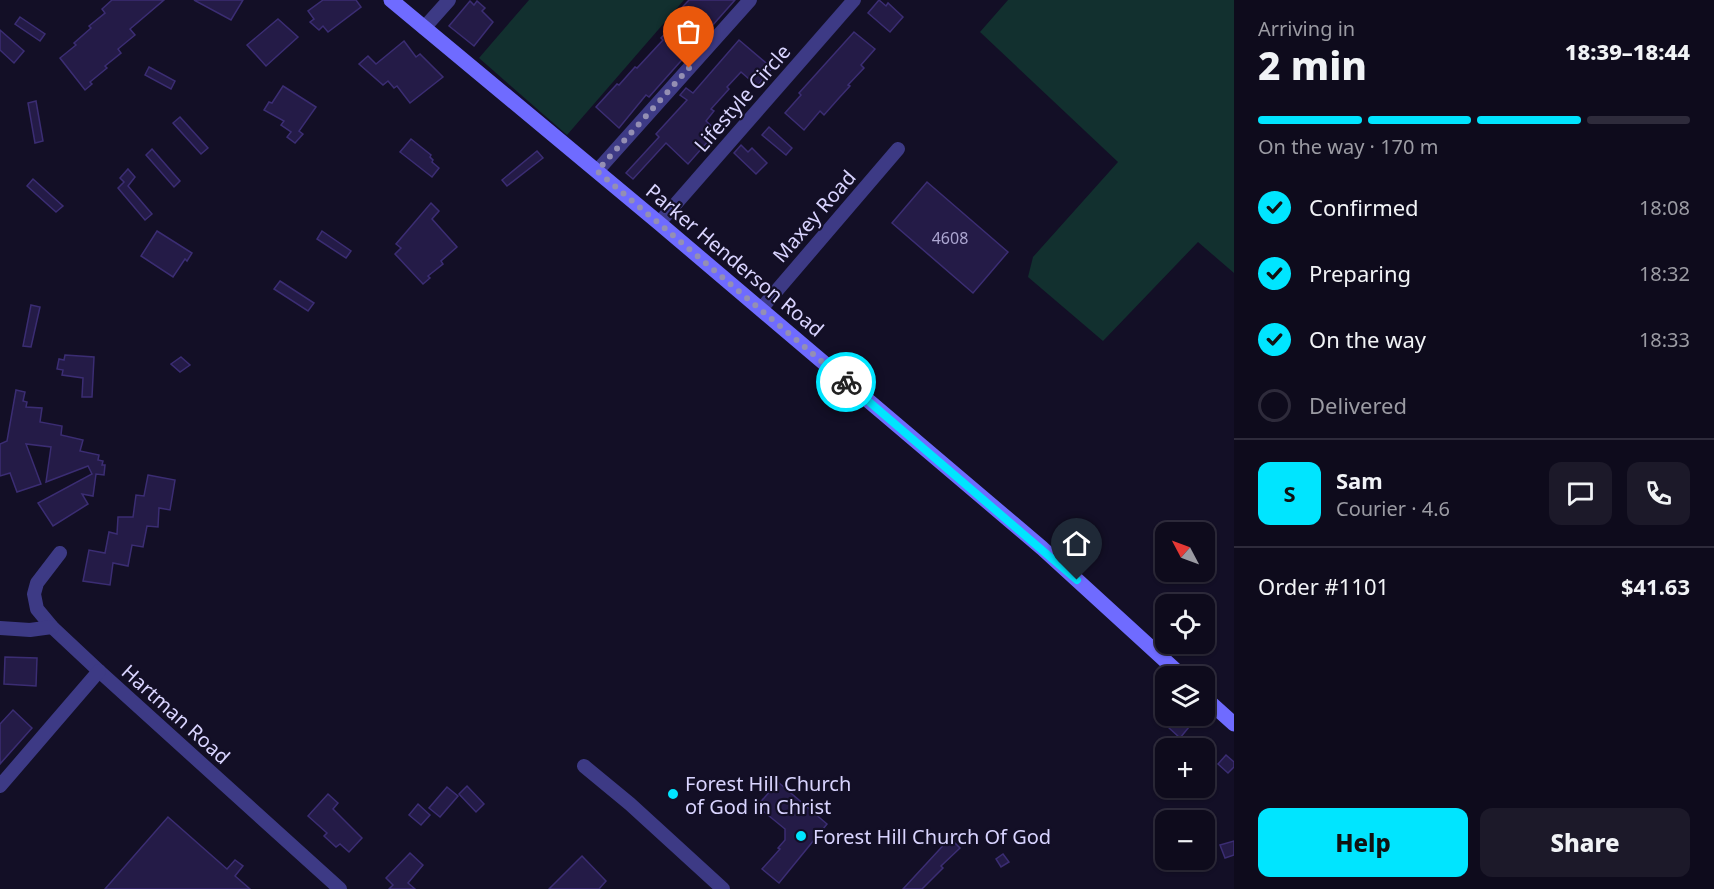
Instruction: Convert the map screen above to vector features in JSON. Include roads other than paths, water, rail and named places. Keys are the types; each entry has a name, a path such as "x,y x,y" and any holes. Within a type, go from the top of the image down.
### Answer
{"street":[{"name":"Parker Henderson Road","path":"391,0 659,223 1042,548 1171,666"},
{"path":"424,28 449,0"},
{"path":"597,171 750,0"},
{"name":"Lifestyle Circle","path":"659,223 854,0"},
{"name":"Maxey Road","path":"760,309 898,149"},
{"name":"Hartman Road","path":"60,553 37,583 34,594 37,609 52,627 99,671 340,889"},
{"path":"0,628 30,630 52,627"},
{"path":"0,786 99,671"},
{"path":"1215,707 1234,724"},
{"path":"584,766 630,804 723,889"}],"place":[{"name":"Forest Hill Church of God in Christ","path":"673,794"},
{"name":"Forest Hill Church Of God","path":"801,836"}]}
